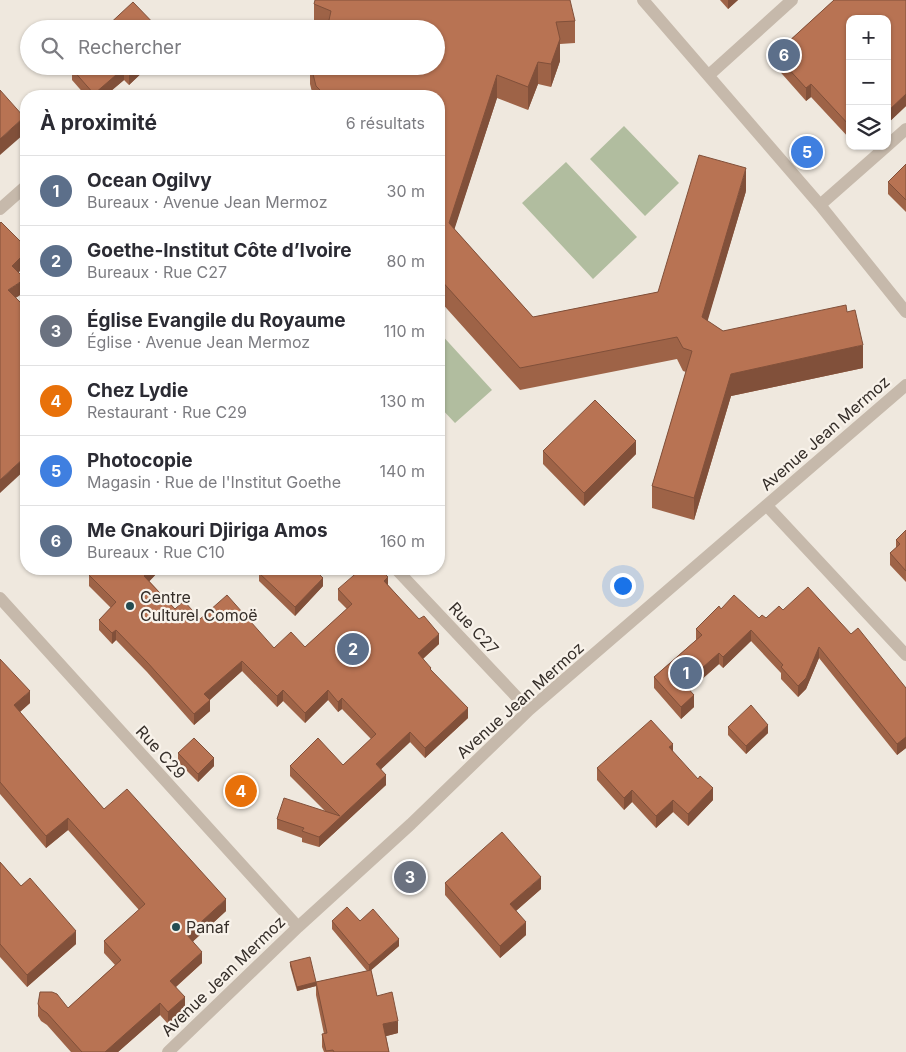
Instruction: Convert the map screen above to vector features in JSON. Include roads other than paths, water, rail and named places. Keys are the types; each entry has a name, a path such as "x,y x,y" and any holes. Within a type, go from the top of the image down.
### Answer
{"street":[{"path":"643,0 820,205 906,312"},
{"path":"709,75 792,0"},
{"path":"891,142 906,129"},
{"path":"820,205 882,150"},
{"path":"0,209 20,191"},
{"name":"Avenue Jean Mermoz","path":"168,1052 298,927 411,824 529,710 906,385"},
{"path":"766,506 906,655"},
{"name":"Rue C27","path":"402,575 529,710"},
{"name":"Rue C29","path":"0,598 298,927"}],"place":[{"name":"Me Gnakouri Djiriga Amos","path":"784,55"},
{"name":"Photocopie","path":"807,152"},
{"name":"Centre Culturel Comoë","path":"130,606"},
{"name":"Goethe-Institut Côte d’Ivoire","path":"353,649"},
{"name":"Ocean Ogilvy","path":"686,673"},
{"name":"Chez Lydie","path":"241,791"},
{"name":"Église Evangile du Royaume","path":"410,877"},
{"name":"Panaf","path":"176,927"}]}
